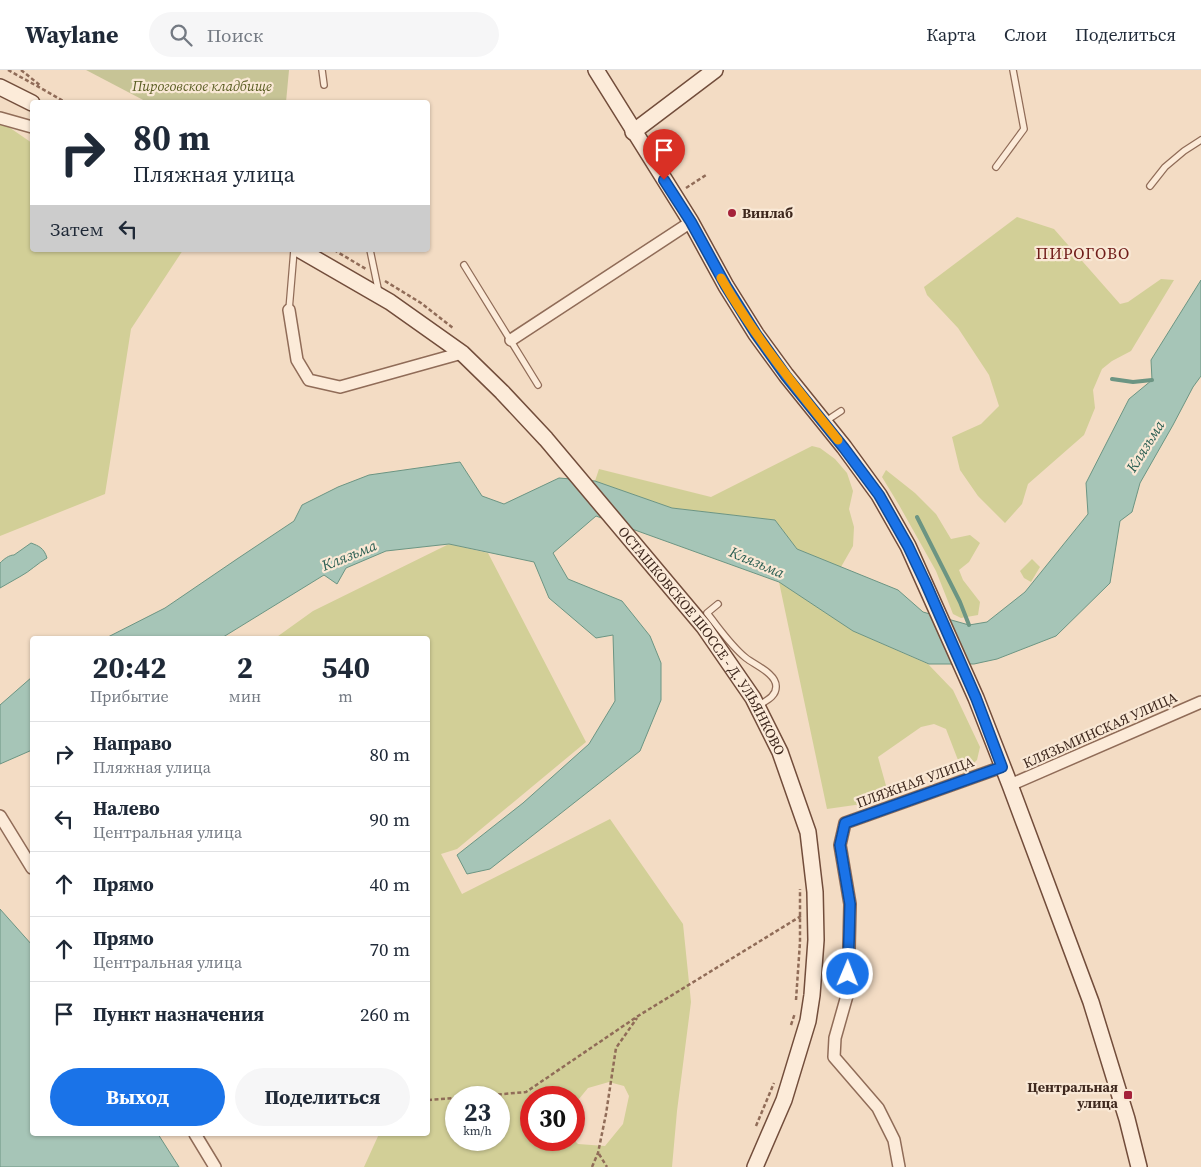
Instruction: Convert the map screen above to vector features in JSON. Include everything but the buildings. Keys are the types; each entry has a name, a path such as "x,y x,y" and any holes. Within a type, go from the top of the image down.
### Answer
{"street":[{"path":"596,70 691,222 726,286 756,334 786,376 879,495 908,546 976,698 1010,785 1091,1002 1140,1167"},
{"path":"633,132 715,70"},
{"path":"0,86 39,100"},
{"path":"0,118 30,126"},
{"path":"511,340 691,222"},
{"name":"ОСТАШКОВСКОЕ ШОССЕ - Д. УЛЬЯНКОВО","path":"304,252 379,295 462,352 546,439 704,627 753,698 780,752 808,832 815,892 816,940 808,1021 784,1100 755,1167"},
{"path":"289,310 297,360 309,380 317,382 340,387 462,352"},
{"name":"КЛЯЗЬМИНСКАЯ УЛИЦА","path":"1010,785 1201,702"},
{"name":"ПЛЯЖНАЯ УЛИЦА","path":"898,1167 894,1140 878,1108 834,1057 835,1038 848,992 850,904 840,845 845,823 1002,767"},
{"path":"0,816 30,865"},
{"path":"196,1136 215,1167"}],"lane":[{"path":"322,70 324,85"},
{"path":"996,167 1024,129 1013,70"},
{"path":"1150,186 1165,167 1184,150 1201,140"},
{"path":"289,310 294,252"},
{"path":"370,252 379,295"},
{"path":"464,265 538,384"},
{"path":"824,423 841,411"},
{"path":"718,604 707,613 739,651 771,675 775,681 776,688 772,697 757,706"}],"path":[{"path":"8,70 62,100"},
{"path":"21,70 46,90"},
{"path":"39,100 46,90"},
{"path":"659,147 662,131"},
{"path":"684,189 706,175"},
{"path":"791,1026 796,1008 800,942 800,880"},
{"path":"510,1093 526,1092 638,1016 815,908"},
{"path":"592,1167 598,1153 606,1114 616,1048 638,1016"},
{"path":"754,1133 775,1079"},
{"path":"430,1100 445,1099"},
{"path":"598,1153 608,1167"}],"shaded area":[{"path":"0,121 30,142 30,252 182,252 131,329 105,494 0,536"},
{"path":"1017,217 1054,229 1120,304 1128,302 1161,279 1174,280 1131,351 1112,361 1102,369 1093,390 1095,408 1084,435 1028,484 1022,504 1005,523 978,496 960,470 952,437 981,424 999,406 989,375 958,328 927,295 924,287"},
{"path":"812,446 820,448 835,459 847,473 853,491 849,509 854,527 853,546 841,567 797,549 775,520 672,508 595,481 599,469 711,497"},
{"path":"886,470 915,493 936,514 951,539 970,535 980,543 969,562 959,570 963,580 980,602 978,615 961,618 953,614 936,571 882,477"},
{"path":"449,544 488,553 586,742 457,849 441,854 462,894 610,819 683,924 691,1002 672,1167 364,1167 378,1136 430,1136 430,636 278,636 313,611"},
{"path":"1032,559 1040,567 1031,582 1024,578 1020,571"},
{"path":"779,582 853,631 928,664 953,690 980,747 977,760 963,773 946,729 934,724 921,727 878,757 890,800 827,809"}],"green space":[{"name":"Пироговское кладбище","path":"86,70 289,70 286,100 143,100"}],"water":[{"name":"Клязьма","path":"1201,280 1201,376 1193,387 1140,483 1132,512 1120,521 1110,583 1056,636 997,659 974,664 929,664 853,631 779,582 596,516 553,553 568,579 622,601 650,636 661,663 661,700 640,751 490,869 467,874 457,855 523,803 589,744 615,701 613,635 596,638 549,598 534,562 449,544 386,551 346,568 337,584 324,575 225,636 110,636 165,608 294,521 302,505 338,487 369,475 460,462 482,496 504,504 559,478 595,481 672,508 775,520 797,549 898,590 923,612 969,625 987,622 1025,592 1088,514 1086,483 1129,399 1152,380 1151,360"},
{"path":"31,543 41,548 47,558 0,588 0,563"},
{"path":"30,679 30,751 0,764 0,705"},
{"path":"0,909 30,943 30,1136 159,1136 179,1167 0,1167"}],"waterway":[{"path":"1112,379 1133,382 1152,380"},
{"path":"917,517 960,602 969,625"}],"slow traffic":[{"path":"721,278 756,334 786,376 838,440"}],"place":[{"name":"Винлаб","path":"732,213"},
{"name":"Центральная улица","path":"1128,1095"}],"district":[{"name":"ПИРОГОВО","path":"1083,253"}],"route":[{"path":"664,180 691,222 726,286 756,334 786,376 879,495 908,546 926,584 976,698 1002,767 845,823 840,845 850,904 848,974"}]}
